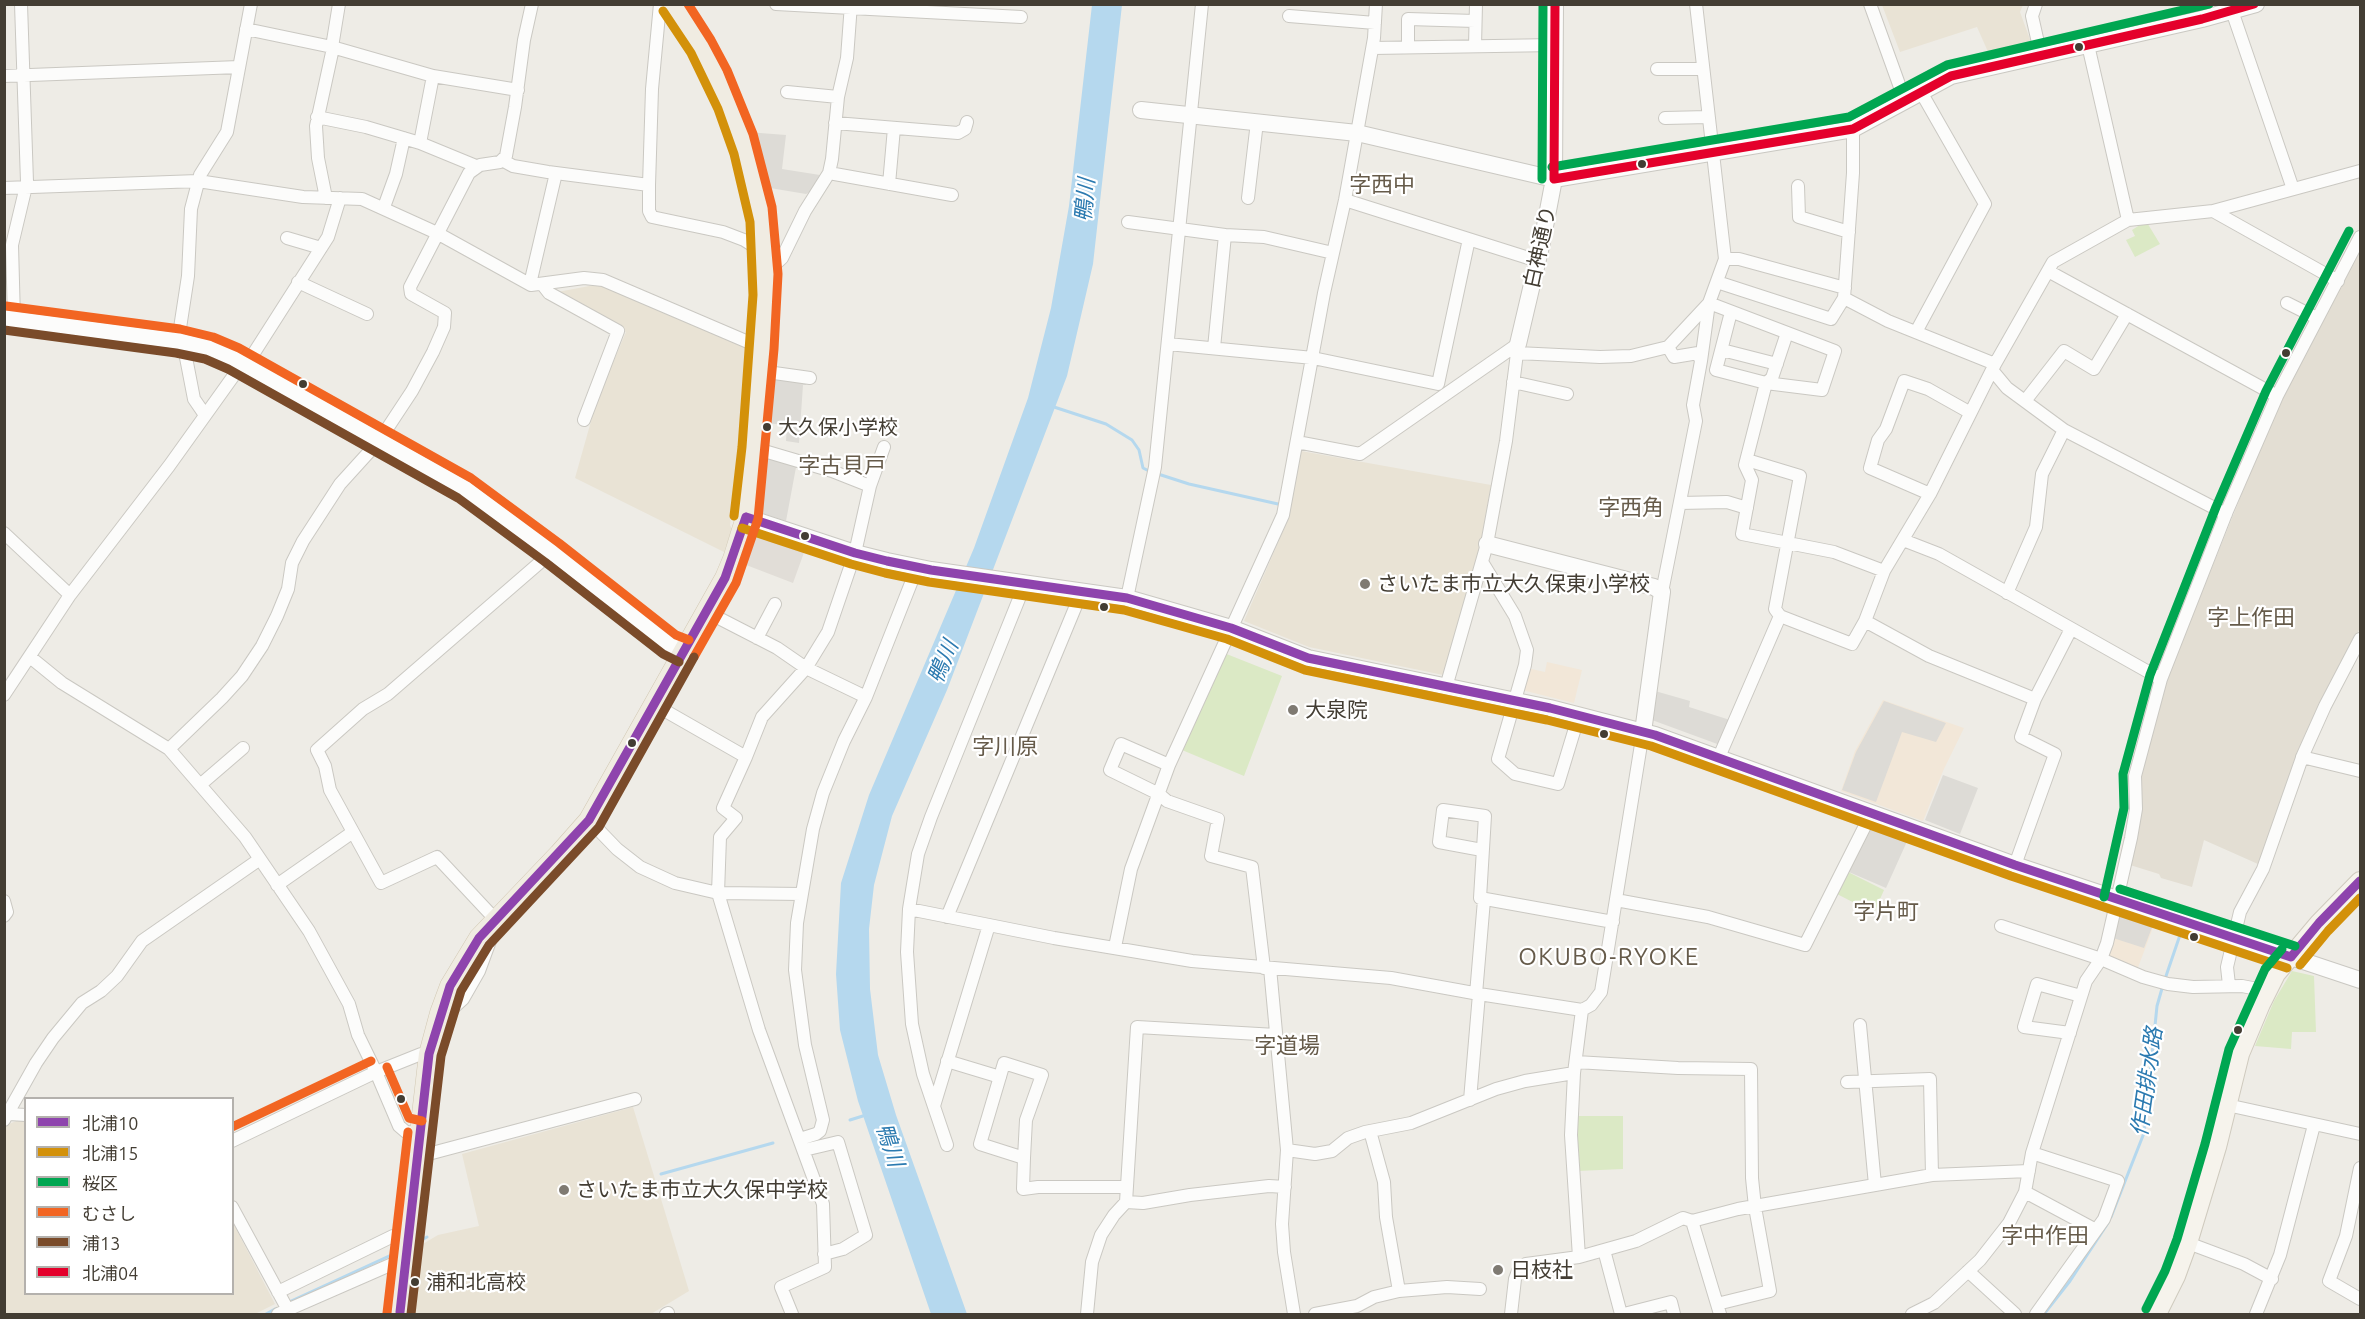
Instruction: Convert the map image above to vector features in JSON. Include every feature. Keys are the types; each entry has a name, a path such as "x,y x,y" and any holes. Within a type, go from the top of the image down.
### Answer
{"main road":[{"path":"399,1314 429,1053 440,1013 456,973 489,926 560,854 589,820 707,612 733,559 746,517 754,448 766,273 758,198 742,138 716,76 701,47 673,4"},
{"path":"2157,1314 2176,1276 2188,1243 2240,1054 2268,991 2276,975 2319,923 2361,881"}],"street":[{"path":"21,4 27,187 12,245 9,319 181,342 215,350 244,364 464,488 552,552 670,645 684,651"},
{"path":"205,415 194,399 181,342 188,276 190,214 198,181 226,132 252,4"},
{"path":"326,198 316,149 317,117 339,4"},
{"path":"317,117 366,127 420,142 476,166 497,163 506,154 532,4"},
{"path":"660,4 652,89 649,184 651,217 723,232 744,240 765,253"},
{"path":"776,4 910,8 1021,16"},
{"path":"1127,598 1155,467 1202,4"},
{"path":"1115,947 1131,869 1169,765 1283,515 1373,48 1376,4"},
{"path":"1474,46 1476,4"},
{"name":"白神通り","path":"1518,348 1554,178 1555,4"},
{"path":"909,909 1054,938 1192,961 1391,978 1582,1010 1591,1005 1601,992 1634,798 1633,780 1662,592 1696,421 1693,405 1709,303 1725,259 1696,4"},
{"path":"1870,4 1905,101"},
{"path":"2036,4 2032,16 2041,56"},
{"path":"1141,110 1357,133 1554,178 1853,129 1951,76 2088,45 2230,8 2256,4"},
{"path":"766,273 782,258 805,211 829,173 838,97 848,58 851,7"},
{"path":"2230,8 2293,189"},
{"path":"1289,16 1375,23"},
{"path":"1408,47 1408,20 1475,21"},
{"path":"246,29 332,47 433,76 518,90"},
{"path":"1373,48 1556,45"},
{"path":"2088,45 2128,220"},
{"path":"4,76 239,67"},
{"path":"1657,69 1703,69"},
{"path":"420,142 433,76"},
{"path":"787,92 838,97"},
{"path":"1916,332 1985,204 1922,92"},
{"path":"1665,118 1708,117"},
{"path":"835,123 958,133 965,129 967,122"},
{"path":"1248,198 1257,122"},
{"path":"889,184 894,128"},
{"path":"1717,282 1831,319 1845,293 1853,173 1853,129"},
{"path":"384,207 396,174 404,138"},
{"path":"502,160 513,166 649,184"},
{"path":"169,749 242,676 278,616 288,589 292,563 303,541 340,484 379,441 412,391 444,327 445,313 411,294 410,287 467,176 476,166"},
{"path":"1747,460 1800,476 1775,609 1780,616 1852,644 1884,571 1930,494 1969,412 2053,262 2128,220 2213,212 2361,171"},
{"path":"536,284 556,173"},
{"path":"829,173 952,195"},
{"path":"4,188 198,181 294,196 362,199 384,207 536,284 618,331 584,420"},
{"path":"1798,186 1799,217 1849,232"},
{"path":"4,695 70,595 281,312 330,232 340,198"},
{"path":"1345,200 1538,261"},
{"path":"2213,212 2338,281"},
{"path":"1128,222 1225,235 1264,237 1334,253"},
{"path":"1214,348 1225,235"},
{"path":"1912,1314 1934,1303 1980,1260 2003,1231 2025,1192 2032,1153 2081,996 2086,981 2101,959 2107,943 2134,819 2135,776 2161,679 2226,514 2277,396 2361,237"},
{"path":"287,238 321,248"},
{"path":"1168,344 1313,358 1438,384 1469,239"},
{"path":"1725,259 1739,259 1845,293 1888,321 1993,367 2007,388 2064,430 2226,514"},
{"path":"2048,271 2277,396"},
{"path":"536,284 584,278 603,280 762,348"},
{"path":"298,282 367,314"},
{"path":"1297,442 1360,454 1518,348 1600,357 1631,356 1668,347 1709,303"},
{"path":"1709,303 1835,351 1822,390 1766,383 1716,370 1731,312"},
{"path":"2287,303 2317,318"},
{"path":"2025,401 2064,351 2094,369 2127,314"},
{"path":"1787,333 1772,378 1766,383 1745,465 1752,480 1742,534 1834,552 1884,571"},
{"path":"1668,347 1674,357 1698,353 1701,361"},
{"path":"1446,687 1487,544 1506,441 1518,348"},
{"path":"1722,350 1777,363"},
{"path":"760,371 810,378"},
{"path":"1930,494 1870,468 1878,440 1886,429 1904,381 1928,388 1969,412"},
{"path":"1513,382 1567,394"},
{"path":"2007,592 2036,527 2042,474 2064,430"},
{"path":"792,1314 781,1287 825,1268 823,1204 759,1030 718,893 720,837 736,818 723,808 762,717 806,668 828,632 855,553 870,486 884,447"},
{"path":"754,448 832,471 870,486"},
{"path":"1680,503 1727,502 1747,508"},
{"path":"746,517 855,553 924,569 1127,598 1231,628 1308,658 1515,700 1642,732 1719,757 2116,900 2361,980"},
{"path":"4,533 70,595"},
{"path":"1903,540 1939,554 2161,679"},
{"path":"1487,544 1654,587 1662,592"},
{"path":"489,926 437,857 381,883 330,790 325,766 317,750 363,709 388,694 552,552"},
{"path":"1482,562 1515,616 1526,642 1525,665 1498,759 1515,774 1558,784 1578,715"},
{"path":"802,1145 820,1131 823,1120 805,1045 795,970 797,923 813,829 823,793 844,741 924,569"},
{"path":"947,1145 923,1074 912,1024 907,952 909,909 918,854 1019,583"},
{"path":"947,917 1082,591"},
{"path":"757,638 775,604"},
{"path":"707,612 777,648 806,668 866,697"},
{"path":"1719,757 1780,616"},
{"path":"1864,621 1929,656 2035,699"},
{"path":"2015,865 2055,754 2021,737 2035,699 2071,629"},
{"path":"2229,985 2227,967 2232,938 2240,912 2263,869 2302,757 2325,706 2361,639"},
{"path":"30,657 62,683 169,749 245,837 309,931 349,1004 358,1035 400,1129 420,1133"},
{"path":"655,705 746,757"},
{"path":"1169,765 1121,744 1110,770 1159,794 1167,801 1218,819 1210,856 1252,867 1276,1035 1287,1150 1282,1224 1294,1314"},
{"path":"200,785 243,748"},
{"path":"2302,757 2361,771"},
{"path":"1482,850 1438,842 1443,810 1485,816 1480,898 1612,922"},
{"path":"1616,900 1708,917 1805,945 1872,812"},
{"path":"589,820 617,849 640,867 675,883 718,893 802,894"},
{"path":"277,885 353,832"},
{"path":"7,1117 36,1063 54,1038 82,1003 101,992 117,976 142,941 260,859"},
{"path":"1470,1100 1484,900"},
{"path":"4,902 7,912 4,916"},
{"path":"934,1106 989,925"},
{"path":"2001,926 2101,959 2163,983 2193,987 2229,985 2268,991"},
{"path":"2070,1033 2024,1027 2037,984 2081,996"},
{"path":"1579,1257 1571,1135 1575,1068 1582,1010"},
{"path":"1860,1025 1875,1185"},
{"path":"1087,1314 1092,1262 1101,1235 1126,1202 1137,1027 1276,1035"},
{"path":"234,1140 376,1072 429,1053"},
{"path":"947,1061 1000,1077"},
{"path":"1024,1158 981,1144 1004,1064 1042,1075 1026,1120 1023,1189 1127,1187"},
{"path":"1287,1150 1315,1154 1332,1151 1348,1138 1411,1123 1525,1081 1575,1068 1751,1069 1752,1178 1770,1291 1719,1309 1692,1221"},
{"path":"1847,1082 1930,1079 1932,1175"},
{"path":"417,1157 635,1099"},
{"path":"2227,1105 2361,1134"},
{"path":"7,1117 24,1115"},
{"path":"2256,1314 2272,1279 2293,1211 2314,1125"},
{"path":"1370,1131 1384,1182 1386,1217 1399,1291"},
{"path":"802,1145 838,1142 866,1235 843,1249 824,1254"},
{"path":"2032,1153 2118,1181 2104,1219 2036,1314"},
{"path":"2361,1168 2346,1236 2329,1281 2361,1299"},
{"path":"1511,1314 1515,1279 1518,1271 1526,1264 1579,1257 1636,1241 1683,1218 1692,1221 1738,1209 1932,1175 2029,1171"},
{"path":"1126,1202 1143,1203 1269,1186 1285,1187"},
{"path":"2025,1192 2096,1230"},
{"path":"234,1211 278,1292 283,1312 407,1248 393,1236 278,1292"},
{"path":"2188,1243 2244,1264 2272,1279"},
{"path":"1604,1250 1622,1314 1671,1302 1674,1314"},
{"path":"1968,1271 2015,1314"},
{"path":"1315,1314 1358,1310 1374,1297 1399,1291 1447,1287 1480,1289"}],"shaded area":[{"path":"1882,5 2023,5 2020,12 2032,45 1989,54 1977,27 1900,52"},
{"path":"747,132 786,135 782,169 820,175 810,192 806,194 764,187"},
{"path":"2360,245 2360,628 2303,739 2258,864 2204,840 2192,887 2161,878 2159,874 2130,865 2140,774 2164,686 2281,397"},
{"path":"600,284 753,351 748,377 736,500 733,500 730,525 732,529 724,552 575,478 597,400 626,332 552,293"},
{"path":"769,375 806,380 806,385 803,385 799,443 786,441 787,425 764,423"},
{"name":"さいたま市立大久保東小学校","path":"1301,451 1491,485 1480,547 1443,675 1309,647 1244,621 1287,522"},
{"path":"760,452 797,462 786,521 761,513 756,506"},
{"path":"770,534 806,547 793,583 741,563 750,535 767,541"},
{"path":"1547,662 1582,670 1574,703 1522,690 1527,668 1545,672"},
{"path":"1655,691 1690,701 1689,707 1730,720 1720,745 1652,720"},
{"path":"1883,700 1964,728 1943,771 1923,821 1841,791 1855,751"},
{"path":"1884,701 1946,723 1936,742 1902,732 1876,802 1842,790 1856,752"},
{"path":"1943,775 1978,788 1960,834 1925,820"},
{"path":"1871,824 1909,837 1886,888 1849,872"},
{"path":"2120,912 2154,925 2137,970 2107,956"},
{"path":"2120,913 2153,925 2144,948 2113,938"},
{"name":"さいたま市立大久保中学校","path":"633,1107 689,1291 651,1314 409,1314 416,1248 438,1235 479,1226 462,1154"},
{"path":"24,1120 24,1295 234,1295 234,1225 275,1304 255,1314 5,1314 4,1126"}],"green space":[{"path":"2146,221 2160,244 2135,257 2126,240 2135,236 2132,230"},
{"path":"1224,653 1282,676 1244,776 1182,750"},
{"path":"1848,872 1884,890 1874,913 1837,894"},
{"path":"2292,971 2314,976 2316,1032 2292,1032 2291,1049 2255,1046 2274,1001"},
{"path":"1577,1116 1623,1116 1623,1169 1577,1171"}],"water":[{"name":"鴨川","path":"1092,5 1122,5 1093,264 1067,376 947,690 892,816 874,885 869,929 870,989 878,1055 896,1115 967,1314 931,1314 858,1101 840,1030 836,974 841,883 869,795 974,548 1028,398 1051,308 1069,206"}],"waterway":[{"path":"1054,407 1106,424 1132,440 1139,450 1143,468 1151,472"},
{"path":"1158,474 1189,484 1278,504"},
{"name":"作田排水路","path":"2165,979 2180,935"},
{"name":"作田排水路","path":"2111,1217 2144,1133 2157,1006 2163,985"},
{"path":"850,1120 866,1115"},
{"path":"661,1174 773,1143"},
{"name":"作田排水路","path":"2044,1314 2070,1281 2108,1223"},
{"path":"414,1244 427,1237"},
{"path":"289,1302 400,1251"},
{"path":"266,1314 275,1309"}],"transit line":[{"name":"むさし","path":"688,4 727,70 753,134 772,207 778,274 774,349 758,519 736,583 694,657"},
{"name":"桜区","path":"1542,179 1543,4"},
{"name":"北浦04","path":"1554,179 1555,4"},
{"name":"桜区","path":"1552,167 1849,117 1947,65 2209,4"},
{"name":"北浦04","path":"1554,179 1853,129 1951,76 2202,19 2254,4"},
{"name":"北浦15","path":"663,11 691,53 718,109 734,154 750,222 753,295 742,447 734,516"},
{"name":"桜区","path":"2104,897 2124,808 2123,774 2150,675 2216,507 2266,391 2349,231"},
{"name":"むさし","path":"6,306 180,329 213,337 239,348 471,478 559,543 676,635 689,640"},
{"name":"浦13","path":"4,330 176,353 205,359 228,369 458,498 663,654 679,662"},
{"name":"北浦10","path":"746,517 855,553 887,561 931,570 1127,598 1231,628 1308,658 1550,708 1655,735 2015,865 2291,957"},
{"name":"北浦10","path":"400,1312 429,1054 450,986 479,938 589,820 725,578 746,517"},
{"name":"北浦15","path":"742,528 885,573 929,582 1124,610 1227,639 1305,670 1547,720 1651,746 2011,876 2287,968"},
{"name":"浦13","path":"411,1314 441,1056 461,991 489,945 599,827 694,657"},
{"name":"北浦10","path":"2291,957 2319,923 2360,881"},
{"name":"桜区","path":"2120,889 2295,946"},
{"name":"北浦15","path":"2300,965 2328,931 2360,898"},
{"name":"桜区","path":"2146,1309 2165,1271 2177,1239 2205,1144 2229,1049 2265,969 2282,949"},
{"name":"むさし","path":"234,1126 371,1061"},
{"name":"むさし","path":"387,1067 409,1118 422,1121"},
{"name":"むさし","path":"387,1313 408,1132"}],"place":[{"name":"大久保小学校","path":"767,427"},
{"name":"さいたま市立大久保東小学校","path":"1365,584"},
{"name":"大泉院","path":"1293,710"},
{"name":"さいたま市立大久保中学校","path":"564,1190"},
{"name":"日枝社","path":"1498,1270"},
{"name":"浦和北高校","path":"415,1282"}],"district":[{"name":"字西中","path":"1382,185"},
{"name":"字古貝戸","path":"842,466"},
{"name":"字西角","path":"1631,508"},
{"name":"字上作田","path":"2251,618"},
{"name":"字川原","path":"1005,747"},
{"name":"字片町","path":"1886,912"},
{"name":"OKUBO-RYOKE","path":"1609,957"},
{"name":"字道場","path":"1287,1046"},
{"name":"字中作田","path":"2045,1236"}]}
